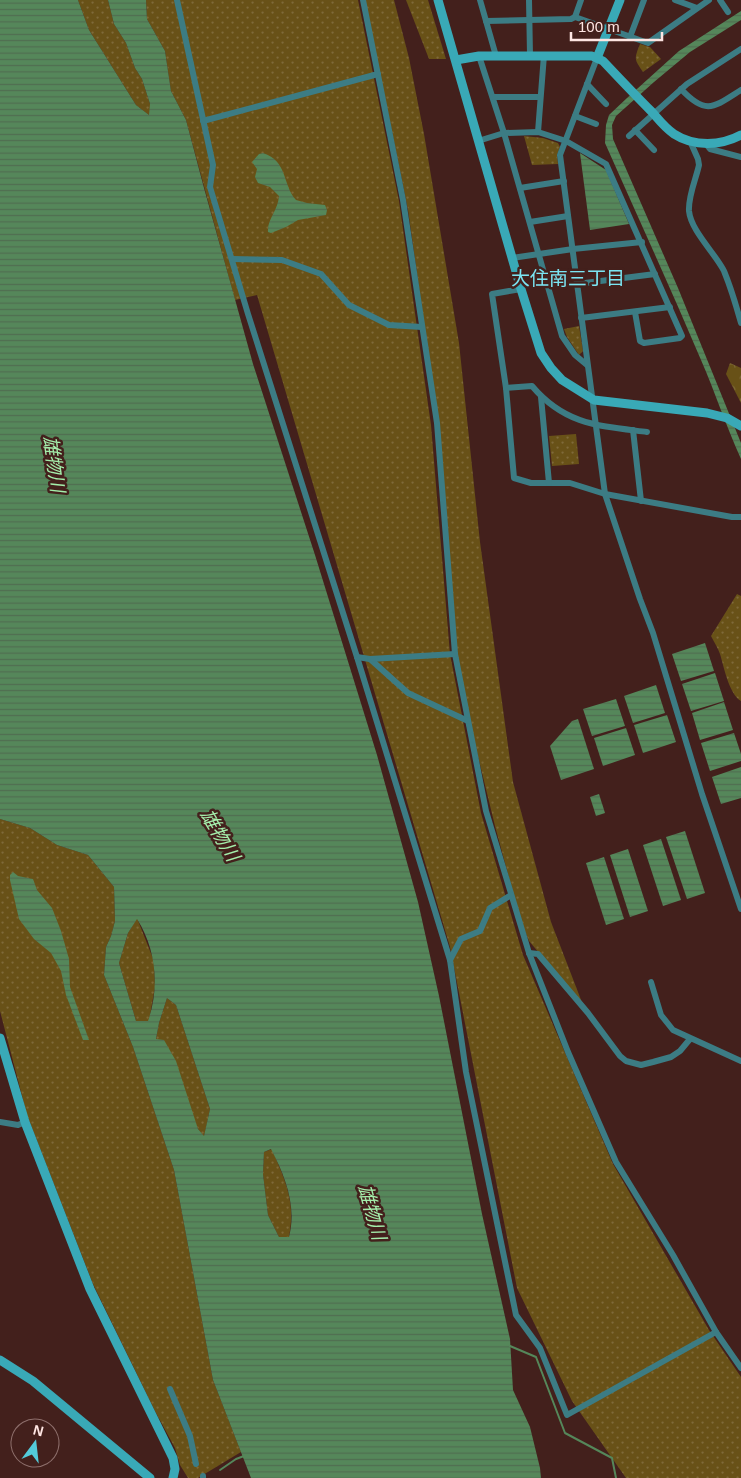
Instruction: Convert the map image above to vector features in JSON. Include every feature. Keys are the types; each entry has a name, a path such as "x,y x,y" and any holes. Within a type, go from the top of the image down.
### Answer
{"street":[{"path":"177,0 213,164 210,187 450,960 466,1072 516,1315 540,1348 567,1415 716,1332"},
{"path":"363,0 403,200 437,423 455,654 486,811 529,953 568,1052 616,1162 673,1255 716,1332 741,1368"},
{"path":"438,0 541,354 562,380 594,400 707,413 727,418 741,426"},
{"path":"480,0 496,56"},
{"path":"529,0 530,55"},
{"path":"575,17 581,0"},
{"path":"620,0 560,155 587,365 594,400 605,494 653,633 702,794 741,909"},
{"path":"630,37 644,0"},
{"path":"675,0 697,8"},
{"path":"486,21 571,19 575,17 648,43 709,0"},
{"path":"720,0 728,12"},
{"path":"628,136 681,89 741,49"},
{"path":"456,60 479,56 530,55 587,56 597,58 603,61 675,135 690,141 706,144 720,143 741,135"},
{"path":"538,132 544,55"},
{"path":"479,56 504,133 562,336 575,355 587,365"},
{"path":"203,121 378,74"},
{"path":"588,84 606,104"},
{"path":"681,89 693,102 705,106 717,105 741,90"},
{"path":"493,97 540,97"},
{"path":"575,116 596,124"},
{"path":"635,130 654,150"},
{"path":"478,141 504,133 538,132 566,141 606,164 682,336 680,338 644,344 640,341 635,312"},
{"path":"690,141 699,165 689,203 689,212 694,225 723,270 735,300 741,323"},
{"path":"706,144 710,149 741,157"},
{"path":"520,188 564,182"},
{"path":"530,222 568,216"},
{"path":"512,258 642,242"},
{"path":"232,259 282,260 313,271 321,274 349,305 389,324 422,327"},
{"path":"577,284 655,274"},
{"path":"521,289 492,294 506,388 514,478 531,483 570,483 605,494 732,518 741,517"},
{"path":"581,318 670,307"},
{"path":"506,388 532,386 541,397 566,415 597,425 647,432"},
{"path":"541,397 549,483"},
{"path":"633,430 641,501"},
{"path":"357,658 370,659 455,654"},
{"path":"370,659 408,693 468,721"},
{"path":"450,960 461,940 480,931 490,908 511,895"},
{"path":"529,953 538,954 588,1013 620,1056 626,1060 641,1065 671,1057 680,1051 690,1039"},
{"path":"651,982 661,1015 673,1030 741,1061"},
{"path":"0,1038 25,1122 90,1289 173,1458 173,1478"},
{"path":"0,1122 18,1125 25,1122"},
{"path":"0,1360 33,1381 150,1478"},
{"path":"170,1390 190,1436 196,1464"}],"green space":[{"path":"78,0 108,0 114,24 126,43 135,68 142,79 150,104 150,116 136,105 89,30"},
{"path":"146,0 358,0 399,201 431,425 450,654 481,813 523,955 613,1164 709,1330 741,1377 741,1478 626,1478 572,1401 517,1288 450,947 257,295 235,300 186,120 171,91 165,51 147,19"},
{"path":"365,0 394,0 409,58 424,134 459,343 480,542 513,782 551,922 583,1005 529,941 521,922 475,744 457,654 438,422 408,210"},
{"path":"406,0 428,0 446,59 429,59"},
{"path":"640,44 650,47 661,59 643,72 636,59"},
{"path":"524,136 543,138 558,143 560,147 557,155 558,164 532,165"},
{"path":"579,326 583,351 579,355 564,329"},
{"path":"730,363 741,368 741,403 726,374"},
{"path":"576,434 579,464 552,466 549,436"},
{"path":"737,594 741,596 741,701 733,693 719,652 711,636"},
{"path":"0,819 30,828 57,845 88,855 114,887 115,921 106,947 104,975 133,1047 174,1170 213,1380 241,1452 198,1478 188,1478 180,1465 175,1448 93,1284 27,1115 0,1011"},
{"path":"137,918 154,961 155,987 149,1021 136,1021 119,963 128,933"},
{"path":"167,998 176,1005 210,1109 204,1137 198,1129 156,1039"},
{"path":"272,1149 285,1181 290,1202 291,1224 289,1237 279,1237 268,1215 263,1174 264,1152"}],"water":[{"name":"雄物川","path":"0,0 78,0 89,30 136,105 149,115 150,104 142,79 135,68 126,43 114,24 108,0 146,0 147,19 165,51 171,91 186,120 253,364 377,755 418,902 439,996 482,1214 510,1339 513,1390 530,1427 541,1478 251,1478 213,1380 174,1170 133,1047 104,975 106,947 115,921 114,887 88,855 57,845 30,828 0,819","holes":["137,919 148,943 154,969 154,995 148,1021 136,1021 119,963 128,933","167,998 176,1005 210,1109 204,1136 198,1129 176,1061 164,1040 156,1039","271,1149 285,1181 292,1214 289,1237 279,1237 268,1215 263,1174 264,1152"]},
{"path":"741,11 741,20 690,52 616,116 612,125 613,139 678,288 741,443 741,459 706,372 605,143 606,125 609,115 679,51"},
{"path":"263,153 277,161 296,200 325,205 326,215 298,220 271,233 268,232 269,223 277,206 279,196 270,187 258,183 255,177 257,169 252,162 259,154"},
{"path":"580,153 606,170 629,224 590,230"},
{"path":"705,643 714,671 681,681 672,654"},
{"path":"715,673 724,701 691,711 682,684"},
{"path":"656,685 665,713 633,723 624,696"},
{"path":"616,699 625,726 592,736 583,709"},
{"path":"724,702 733,730 700,740 692,713"},
{"path":"667,715 676,742 643,753 634,725"},
{"path":"578,719 594,769 561,780 550,746 572,721"},
{"path":"626,728 635,755 603,766 594,738"},
{"path":"734,733 741,754 741,761 710,771 701,743"},
{"path":"741,767 741,798 721,804 712,777"},
{"path":"599,794 605,813 596,816 590,797"},
{"path":"685,831 705,893 687,899 666,837"},
{"path":"661,839 681,900 663,906 643,845"},
{"path":"628,849 648,911 630,917 610,855"},
{"path":"604,857 624,919 606,925 586,863"},
{"path":"13,872 18,876 33,879 37,890 52,908 69,959 70,987 89,1040 83,1040 66,995 61,971 51,953 34,939 19,919 10,880 10,875"}],"waterway":[{"path":"510,1346 536,1357 565,1433 612,1458 616,1478"},
{"path":"220,1470 244,1456"}],"district":[{"name":"大住南三丁目","path":"568,278"}]}
